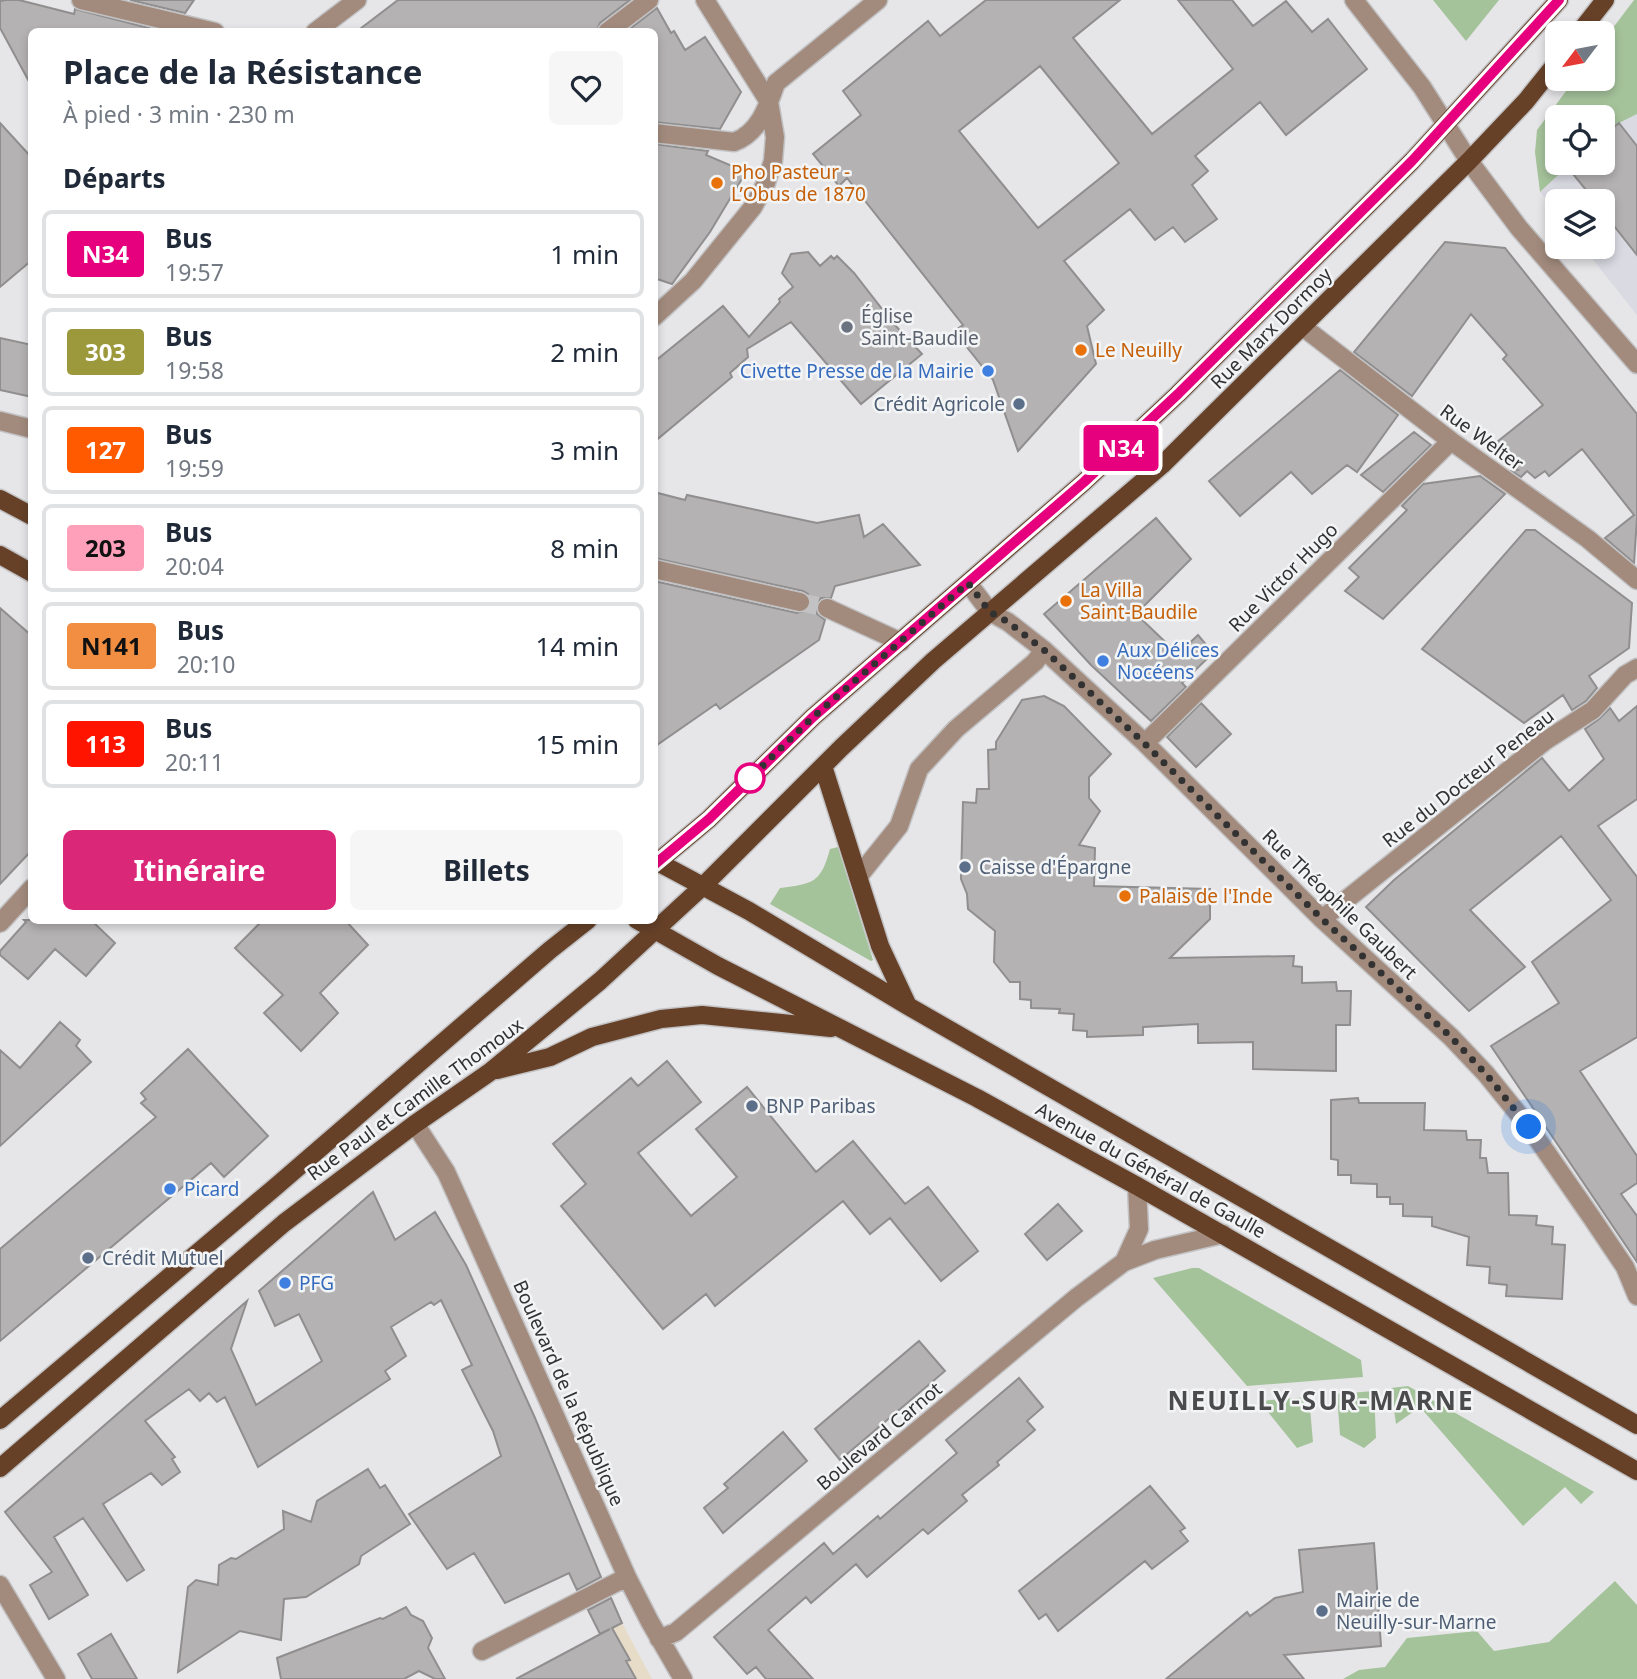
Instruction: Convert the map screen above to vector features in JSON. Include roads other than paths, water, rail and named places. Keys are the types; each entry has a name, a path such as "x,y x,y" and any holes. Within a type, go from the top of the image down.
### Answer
{"main road":[{"name":"Rue Marx Dormoy","path":"901,642 1093,474 1178,394 1446,125 1559,0"},
{"path":"1588,21 1605,0"},
{"name":"Rue Marx Dormoy","path":"841,748 933,661 1162,465 1469,161 1545,77"},
{"path":"0,499 28,514"},
{"path":"0,555 28,571"},
{"path":"658,861 709,819 813,717 901,642"},
{"name":"Rue Paul et Camille Thomoux","path":"0,1468 284,1223 415,1124 490,1072 585,994 702,887 841,748"},
{"path":"823,766 880,946 908,1006"},
{"name":"Avenue du Général de Gaulle","path":"658,864 749,911 908,1006 1637,1426"},
{"name":"Rue Paul et Camille Thomoux","path":"0,1420 583,924"},
{"name":"Avenue du Général de Gaulle","path":"646,924 718,966 977,1098 1138,1186 1637,1471"},
{"path":"490,1072 550,1057 592,1037 660,1018 702,1015 839,1029"}],"street":[{"path":"81,0 198,28"},
{"path":"320,28 357,0"},
{"path":"612,28 649,0"},
{"path":"658,313 709,263 752,206 766,183 773,161 775,137 769,102 705,0"},
{"path":"658,133 734,142 745,138 757,125 776,83 878,0"},
{"path":"1354,0 1422,86 1469,161 1519,228 1637,365"},
{"name":"Rue Welter","path":"1303,327 1451,441 1588,540 1637,580"},
{"path":"0,422 28,428"},
{"name":"Rue Victor Hugo","path":"1144,743 1451,441"},
{"path":"658,570 800,602"},
{"name":"Rue Théophile Gaubert","path":"968,583 990,612 1008,622 1044,650 1144,743 1322,919 1451,1037 1486,1074 1529,1127 1592,1218 1625,1267 1637,1296"},
{"path":"827,608 901,642"},
{"path":"858,877 899,826 919,769 956,729 1035,662 1044,650"},
{"name":"Rue du Docteur Peneau","path":"1322,919 1545,741 1593,710 1625,675 1637,668"},
{"path":"0,923 28,892"},
{"name":"Boulevard de la République","path":"415,1124 446,1172 628,1577 659,1639 683,1679"},
{"name":"Boulevard Carnot","path":"1124,1262 1139,1228 1138,1186"},
{"name":"Boulevard Carnot","path":"659,1639 676,1632 1076,1298 1124,1262 1155,1250 1223,1234"},
{"path":"482,1651 628,1577"},
{"path":"0,1585 55,1679"}],"tunnel":[{"path":"800,602 827,608"}],"place":[{"name":"Pho Pasteur - L’Obus de 1870","path":"717,183"},
{"name":"Église Saint-Baudile","path":"847,327"},
{"name":"Le Neuilly","path":"1081,350"},
{"name":"Civette Presse de la Mairie","path":"988,371"},
{"name":"Crédit Agricole","path":"1019,404"},
{"name":"La Villa Saint-Baudile","path":"1066,601"},
{"name":"Aux Délices Nocéens","path":"1103,661"},
{"name":"Caisse d'Épargne","path":"965,867"},
{"name":"Palais de l'Inde","path":"1125,896"},
{"name":"BNP Paribas","path":"752,1106"},
{"name":"Picard","path":"170,1189"},
{"name":"Crédit Mutuel","path":"88,1258"},
{"name":"PFG","path":"285,1283"},
{"name":"Mairie de Neuilly-sur-Marne","path":"1322,1611"}],"district":[{"name":"NEUILLY-SUR-MARNE","path":"1321,1401"}]}
